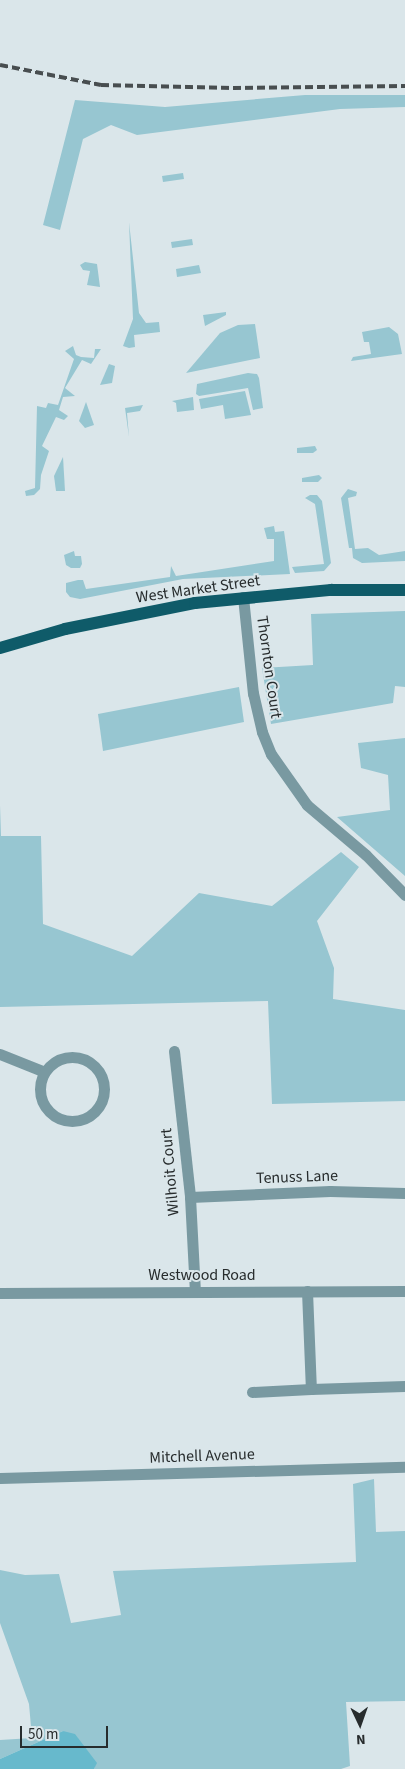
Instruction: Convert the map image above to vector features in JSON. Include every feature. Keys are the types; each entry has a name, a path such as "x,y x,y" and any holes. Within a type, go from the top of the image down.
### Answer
{"main road":[{"name":"West Market Street","path":"0,648 113,618 243,597 405,590"}],"street":[{"name":"Thornton Court","path":"243,597 253,693 262,732 271,754 307,805 366,855 405,895"},
{"name":"Wilhoit Court","path":"174,1051 190,1197 195,1291"},
{"path":"0,1054 45,1072"},
{"path":"68,1057 89,1062 100,1072 104,1086 99,1106 82,1119 69,1121 55,1116 45,1106 41,1093 45,1072 55,1062 68,1057"},
{"name":"Tenuss Lane","path":"190,1197 330,1191 405,1194"},
{"path":"307,1291 312,1389"},
{"name":"Westwood Road","path":"0,1293 405,1291"},
{"path":"252,1392 405,1386"},
{"name":"Mitchell Avenue","path":"0,1478 405,1467"}],"shaded area":[{"path":"305,95 405,95 405,107 340,109 137,135 111,125 83,139 60,230 43,225 75,100 165,107"},
{"path":"183,173 184,179 163,182 162,176"},
{"path":"129,222 139,313 146,323 159,322 160,332 134,335 135,347 129,348 123,346 133,319"},
{"path":"192,239 193,245 172,248 171,242"},
{"path":"85,262 97,264 100,287 87,285 90,271 83,270 80,265"},
{"path":"199,265 201,273 177,277 176,269"},
{"path":"226,312 226,315 205,326 203,315"},
{"path":"255,324 260,358 186,373 220,333 238,325"},
{"path":"389,327 398,334 402,354 351,361 353,357 371,354 369,342 364,342 362,332"},
{"path":"73,346 76,355 81,357 94,358 95,349 101,349 91,364 82,360 65,388 75,396 63,397 59,410 68,416 64,420 56,417 42,446 49,451 41,475 40,489 34,495 26,496 25,491 35,488 37,406 46,408 48,403 58,405 74,359 65,351"},
{"path":"109,364 115,366 112,383 100,385"},
{"path":"248,373 257,374 259,378 263,408 253,410 248,388 199,396 196,394 197,384"},
{"path":"245,391 251,415 225,419 223,405 201,409 199,399"},
{"path":"193,397 194,410 177,412 176,403 172,401"},
{"path":"86,402 94,425 85,428 79,421"},
{"path":"143,405 140,411 127,413 129,437 125,408"},
{"path":"315,446 317,450 313,453 297,453 297,448"},
{"path":"63,457 65,491 56,491 54,476"},
{"path":"319,475 322,478 318,482 302,482 302,478"},
{"path":"348,489 357,492 356,496 348,498 355,549 368,548 379,555 405,551 405,561 362,563 353,558 352,548 349,548 341,498"},
{"path":"310,495 317,495 322,501 331,563 324,571 295,573 292,567 324,564 315,504 305,498"},
{"path":"274,526 275,532 284,531 290,574 183,579 80,599 70,597 66,592 66,583 78,580 83,580 86,589 170,577 171,566 176,576 274,561 274,539 267,539 264,528"},
{"path":"74,551 75,556 81,556 82,564 80,568 71,568 66,565 64,555"},
{"path":"405,611 405,687 395,686 393,703 271,724 262,668 313,665 311,614"},
{"path":"239,687 244,722 103,751 98,714"},
{"path":"405,738 405,876 337,817 390,810 388,775 361,768 358,743"},
{"path":"0,805 1,836 41,836 43,924 132,956 199,893 272,906 341,852 359,867 317,921 334,968 333,999 405,1010 405,1101 272,1104 268,1001 0,1007"},
{"path":"374,1479 376,1532 405,1531 405,1701 346,1702 350,1766 341,1769 94,1769 96,1763 63,1731 0,1759 0,1740 32,1738 29,1704 0,1623 0,1570 25,1575 59,1574 71,1623 121,1615 113,1571 356,1562 353,1484"},
{"path":"63,1731 75,1734 97,1763 94,1769 0,1769 0,1759"}],"railway":[{"path":"0,65 101,85 233,88 405,86"}]}
